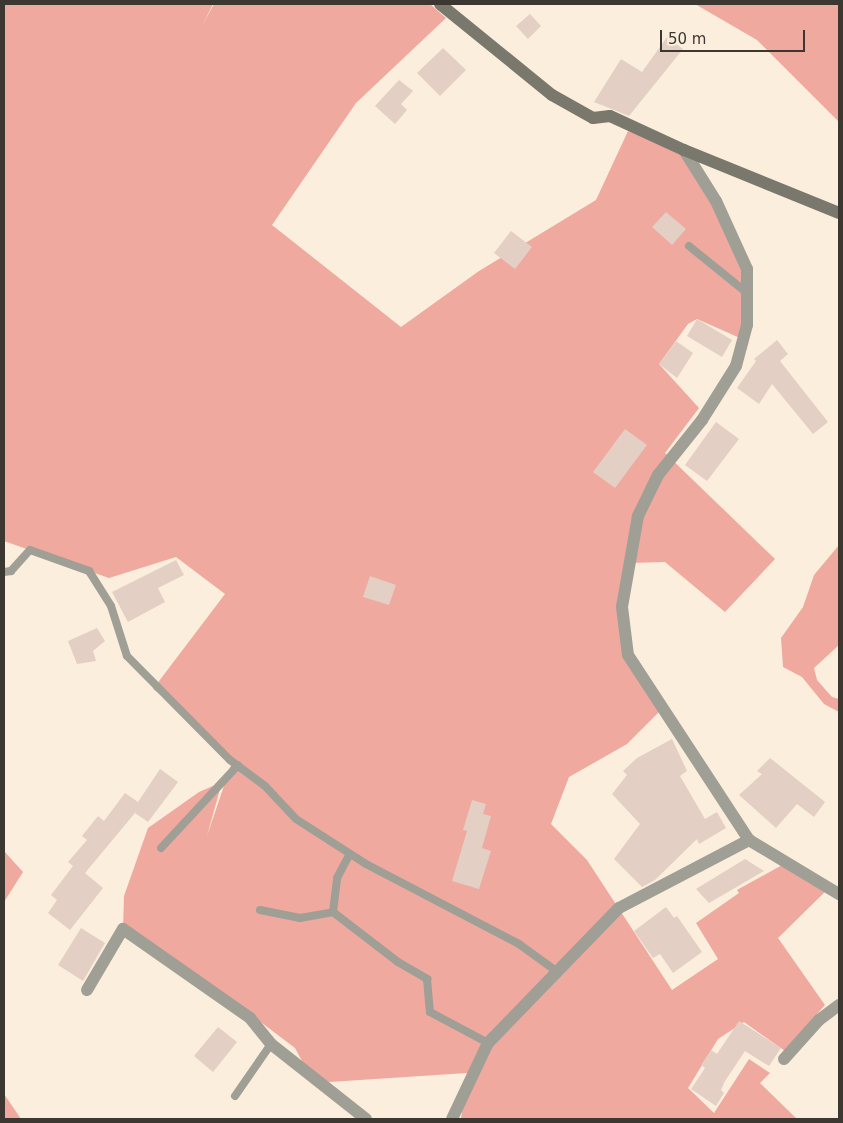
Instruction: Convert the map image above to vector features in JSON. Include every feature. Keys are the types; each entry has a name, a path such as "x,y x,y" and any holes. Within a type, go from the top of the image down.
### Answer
{"street":[{"path":"440,4 552,95 593,118 610,116 684,150 839,213"},
{"path":"684,150 716,201 748,270 747,325 736,366 702,420 658,475 638,516 622,607 628,655 749,840 839,894"},
{"path":"452,1119 488,1043 619,908 749,840"},
{"path":"87,990 123,929 250,1018 271,1044 366,1119"},
{"path":"784,1059 819,1020 839,1004"}],"lane":[{"path":"689,246 748,294"},
{"path":"4,572 11,571 30,550 89,571 111,606 127,656 238,766 265,786 296,819 350,854 519,944 556,971"},
{"path":"161,848 238,766"},
{"path":"333,912 337,878 350,854"},
{"path":"260,910 300,918 333,912 398,962 427,979 430,1012 488,1043"},
{"path":"235,1096 271,1044"}],"shaded area":[{"path":"4,4 213,4 202,26 214,4 430,4 446,18 356,103 272,225 401,327 479,271 596,200 628,131 684,150 747,269 740,338 697,319 688,324 659,364 699,408 665,453 775,559 725,612 665,562 630,563 620,603 627,657 660,711 627,744 569,777 551,824 587,860 672,990 718,959 696,923 739,893 737,890 784,864 830,887 778,938 825,1005 785,1051 744,1022 718,1039 688,1088 714,1113 749,1059 770,1073 760,1083 797,1119 461,1119 467,1073 329,1082 309,1074 295,1048 262,1023 158,949 123,929 124,896 148,828 199,792 222,782 207,836 232,762 188,715 153,689 225,594 176,557 109,578 4,541"},
{"path":"695,4 839,4 839,122 757,40"},
{"path":"839,545 839,645 814,668 817,680 832,697 839,699 839,712 824,704 802,677 783,667 781,638 803,607 814,575"},
{"path":"4,851 23,872 4,902"},
{"path":"4,1094 21,1119 4,1119"}],"building":[{"path":"530,14 541,26 528,39 516,26"},
{"path":"667,37 683,49 629,116 594,102 621,59 642,72"},
{"path":"443,48 466,70 440,96 417,73"},
{"path":"399,80 413,91 401,104 407,110 395,124 375,106"},
{"path":"666,212 686,229 672,245 652,227"},
{"path":"511,231 532,247 515,269 494,253"},
{"path":"697,319 732,340 722,357 687,336"},
{"path":"777,340 788,354 780,361 828,422 813,434 772,384 759,404 737,388 756,361 754,359"},
{"path":"676,341 693,353 677,378 659,364"},
{"path":"716,422 739,439 707,481 685,465"},
{"path":"625,429 647,445 615,488 593,472"},
{"path":"176,560 184,575 158,588 165,602 128,622 112,592"},
{"path":"370,576 396,585 389,605 363,597"},
{"path":"97,628 105,641 93,651 96,661 77,664 68,641"},
{"path":"672,739 687,771 680,776 705,819 717,812 726,828 699,844 697,839 655,880 642,887 614,859 640,824 612,794 627,775 623,771 637,758"},
{"path":"770,758 825,802 814,817 797,804 776,828 739,795 762,774 757,771"},
{"path":"160,769 178,782 148,822 135,813 85,873 103,888 70,930 48,913 57,900 51,895 73,866 68,862 87,840 82,836 98,816 104,821 125,793 138,802"},
{"path":"472,800 486,804 483,814 491,816 482,848 491,851 479,889 452,881 467,831 463,830"},
{"path":"745,859 764,871 709,903 696,889"},
{"path":"666,907 674,918 677,916 702,952 673,973 660,954 653,958 634,931"},
{"path":"81,928 105,943 83,981 58,965"},
{"path":"739,1021 781,1048 769,1066 745,1051 725,1081 721,1090 724,1093 716,1106 691,1089 705,1068 701,1065 711,1050 717,1054"},
{"path":"218,1027 237,1042 213,1072 194,1056"}]}
